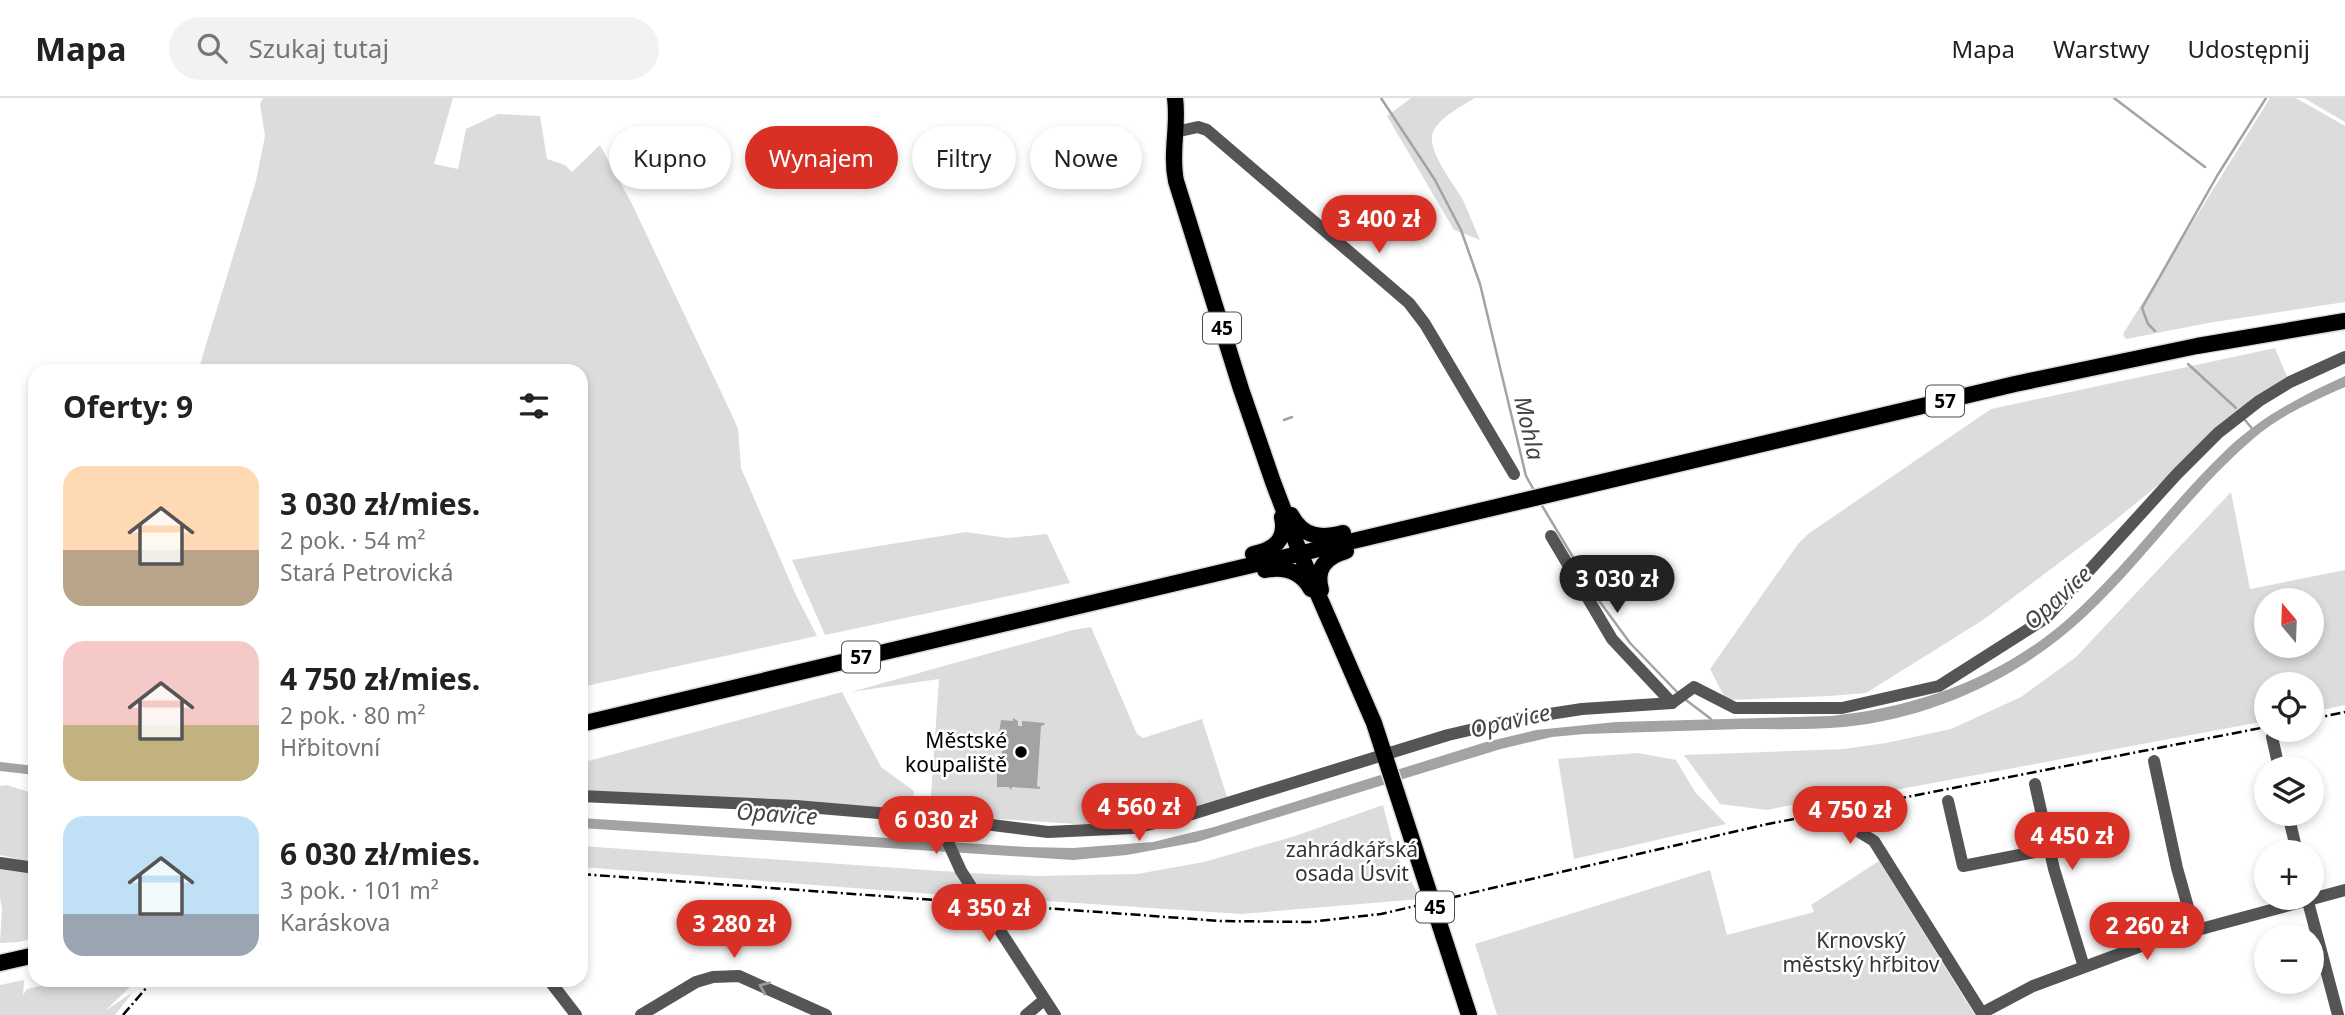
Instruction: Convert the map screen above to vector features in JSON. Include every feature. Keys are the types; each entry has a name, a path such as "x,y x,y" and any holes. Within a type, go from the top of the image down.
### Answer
{"main road":[{"name":"45","path":"1175,98 1173,160 1176,181 1241,389 1300,553 1385,756 1469,1015"},
{"name":"57","path":"588,722 2074,371 2197,346 2345,321"},
{"path":"1273,482 1296,525 1319,537 1410,518 1478,512"},
{"path":"1142,591 1204,566 1275,546 1281,539 1283,526 1273,482"},
{"path":"1330,623 1318,579 1321,567 1328,558 1411,535 1478,512"},
{"path":"1142,591 1215,581 1276,568 1286,569 1297,573 1306,582 1330,623"},
{"path":"0,963 28,957"}],"street":[{"path":"1175,132 1198,127 1208,130 1409,303 1425,324 1514,474"},
{"path":"588,796 796,806 940,823 1048,832 1133,828 1191,814 1517,719 1582,709 1674,702 1694,687 1735,708 1842,708 1939,686 2046,618 2177,474 2218,433 2259,401 2290,382 2345,357"},
{"path":"1551,536 1612,639 1674,702"},
{"path":"2154,761 2177,867 2195,932"},
{"path":"2035,784 2054,869 2084,967"},
{"path":"1948,801 1963,866 2050,849"},
{"path":"1843,822 1874,841 1982,1014 2032,986 2149,943 2270,910"},
{"path":"940,823 961,871 1055,1015"},
{"path":"0,863 28,867"},
{"path":"2324,895 2345,890"},
{"path":"2311,910 2338,1015"},
{"path":"641,1015 696,982 713,977 739,976 826,1015"},
{"path":"554,987 576,1015"},
{"path":"1026,1015 1044,1000"}],"green space":[{"path":"263,98 453,98 434,164 458,169 466,129 498,114 540,116 547,159 565,165 572,172 600,145 609,162 609,189 624,189 732,415 738,429 741,468 795,593 817,636 588,685 588,364 200,364 256,181 265,136 260,104"},
{"path":"1411,98 1475,98 1441,121 1433,132 1432,139 1437,157 1463,200 1480,240 1454,230 1387,116"},
{"path":"2270,98 2296,98 2345,126 2345,302 2208,323 2126,339 2123,334"},
{"path":"2304,98 2345,98 2345,122"},
{"path":"2275,348 2288,379 2108,526 1983,620 1866,693 1726,700 1710,669 1798,544 1808,534 1991,409"},
{"path":"2231,492 2250,589 2254,588 2254,658 2324,658 2324,588 2255,588 2345,570 2345,705 2324,709 2324,672 2254,672 2254,723 1825,803 1806,802 1767,810 1720,804 1684,755 1843,749 1886,743 1951,729 2021,697 2076,657"},
{"path":"966,532 1008,538 1047,534 1070,583 825,635 792,560"},
{"name":"Městské koupaliště","path":"1091,627 1137,734 1143,738 1202,719 1227,797 1160,820 1091,825 969,817 931,796 939,679 851,692 1073,630"},
{"path":"842,692 881,767 914,791 910,812 588,791 588,761"},
{"path":"1638,753 1676,760 1695,792 1726,824 1574,859 1558,759"},
{"path":"7,785 28,792 28,861 0,855 0,786"},
{"name":"zahrádkářská osada Úsvit","path":"1383,805 1396,855 1421,899 1241,914 988,897 969,873 1037,876 1137,874 1204,862 1295,836"},
{"path":"588,846 956,872 972,897 588,868"},
{"name":"Krnovský městský hřbitov","path":"1879,861 1975,1015 1497,1015 1475,944 1710,870 1727,935 1814,912 1811,905"},
{"path":"0,868 28,872 28,940 0,943"},
{"path":"24,980 23,995 27,989 35,987 130,987 105,1011 133,992 115,1015 0,1015 0,985"}],"shaded area":[{"path":"2345,376 2345,387 2285,416 2230,460 2108,595 2060,638 2004,676 1974,691 1910,715 1832,728 1604,733 1552,737 1501,749 1197,842 1127,855 1073,860 588,828 588,818 1027,847 1073,848 1153,842 1214,827 1486,742 1536,730 1616,722 1831,716 1894,706 1955,687 1984,674 2038,642 2086,602 2186,491 2241,436 2284,407"},
{"name":"Městské koupaliště","path":"1013,718 1018,721 1018,726 1022,726 1022,721 1045,723 1041,726 1037,786 1040,789 1012,787 1011,790 1009,787 997,787 997,762 1002,757 1002,747 997,745 1001,720 1013,721"},
{"path":"0,762 28,765 28,774 0,771"}],"waterway":[{"name":"Mohla","path":"1381,98 1435,180 1461,230 1480,284 1526,476 1535,492"},
{"path":"2114,98 2205,167"},
{"path":"2155,331 2148,324 2142,308 2217,176 2266,98"},
{"path":"2188,364 2236,408"},
{"path":"1284,420 1292,417"},
{"path":"2245,420 2254,431"},
{"name":"Mohla","path":"1541,504 1600,602 1630,643 1678,693"},
{"name":"Mohla","path":"1686,700 1711,719"}],"railway":[{"path":"2324,716 2345,712"},
{"path":"588,875 1221,921 1310,922 1381,914 1763,825 2254,729"},
{"path":"123,1015 147,987"}],"place":[{"name":"Městské koupaliště","path":"1021,752"}],"water label":[{"name":"Opavice","path":"2057,597"},
{"name":"Opavice","path":"1510,720"},
{"name":"Opavice","path":"777,813"}]}
